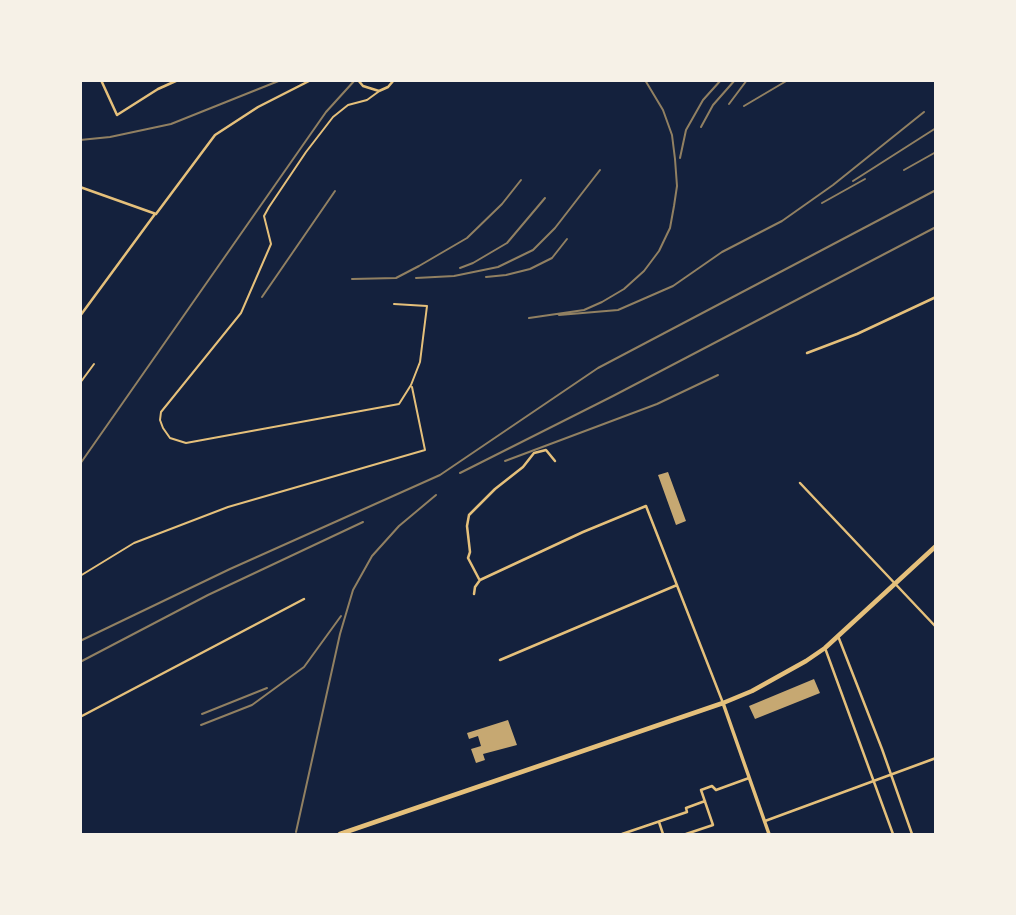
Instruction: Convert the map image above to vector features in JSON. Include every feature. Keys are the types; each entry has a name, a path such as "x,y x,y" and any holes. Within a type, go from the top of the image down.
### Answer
{"main road":[{"path":"340,835 752,691 825,648 936,546"}],"street":[{"path":"101,80 117,115 158,89 178,80"},
{"path":"80,316 215,135 258,107 311,80"},
{"path":"358,80 363,86 379,91 394,80"},
{"path":"80,187 156,214"},
{"path":"807,353 857,334 936,297"},
{"path":"480,580 468,558 469,515 495,489 523,467 534,453 546,450 555,461"},
{"path":"800,483 936,627"},
{"path":"474,594 480,580 646,506 723,703 769,835"},
{"path":"500,660 678,585"},
{"path":"80,717 304,600"},
{"path":"838,636 912,835"},
{"path":"825,648 893,835"},
{"path":"765,821 936,758"},
{"path":"686,835 713,825 701,790 712,786 716,789 749,778"},
{"path":"622,835 687,812 686,808 705,802"},
{"path":"659,822 663,835"}],"lane":[{"path":"379,91 367,100 348,105 333,117 269,206 264,216 271,244 241,313 161,412 163,429 170,438 186,443 399,404 411,385 420,362 427,306 394,304"},
{"path":"80,383 94,364"},
{"path":"80,576 134,543 228,507 425,450 415,393 411,385"}],"building":[{"path":"668,472 686,521 676,525 658,475"},
{"path":"814,679 820,693 755,719 749,706"},
{"path":"508,720 517,745 483,754 485,760 476,763 471,749 481,746 478,736 469,739 467,733"}],"railway":[{"path":"80,140 110,137 171,124 281,80"},
{"path":"80,464 326,112 355,80"},
{"path":"529,318 584,310 602,302 624,289 644,271 659,251 670,228 674,206 677,186 675,159 672,135 663,110 645,80"},
{"path":"680,158 686,130 703,100 721,80"},
{"path":"701,127 713,105 735,80"},
{"path":"729,104 747,80"},
{"path":"744,106 788,80"},
{"path":"559,315 618,310 673,286 722,252 782,221 833,185 924,112"},
{"path":"853,181 936,128"},
{"path":"904,170 936,152"},
{"path":"416,278 454,276 498,267 533,250 555,228 600,170"},
{"path":"822,203 865,179"},
{"path":"352,279 396,278 467,238 502,204 521,180"},
{"path":"80,641 230,569 440,475 598,368 936,190"},
{"path":"262,297 335,191"},
{"path":"460,268 507,243 545,198"},
{"path":"460,473 936,227"},
{"path":"486,277 530,269 552,258 567,239"},
{"path":"505,461 657,404 718,375"},
{"path":"296,832 340,634 353,590 372,556 399,526 436,495"},
{"path":"80,662 208,595 363,522"},
{"path":"201,725 252,705 304,667 341,616"},
{"path":"202,714 267,688"}]}
